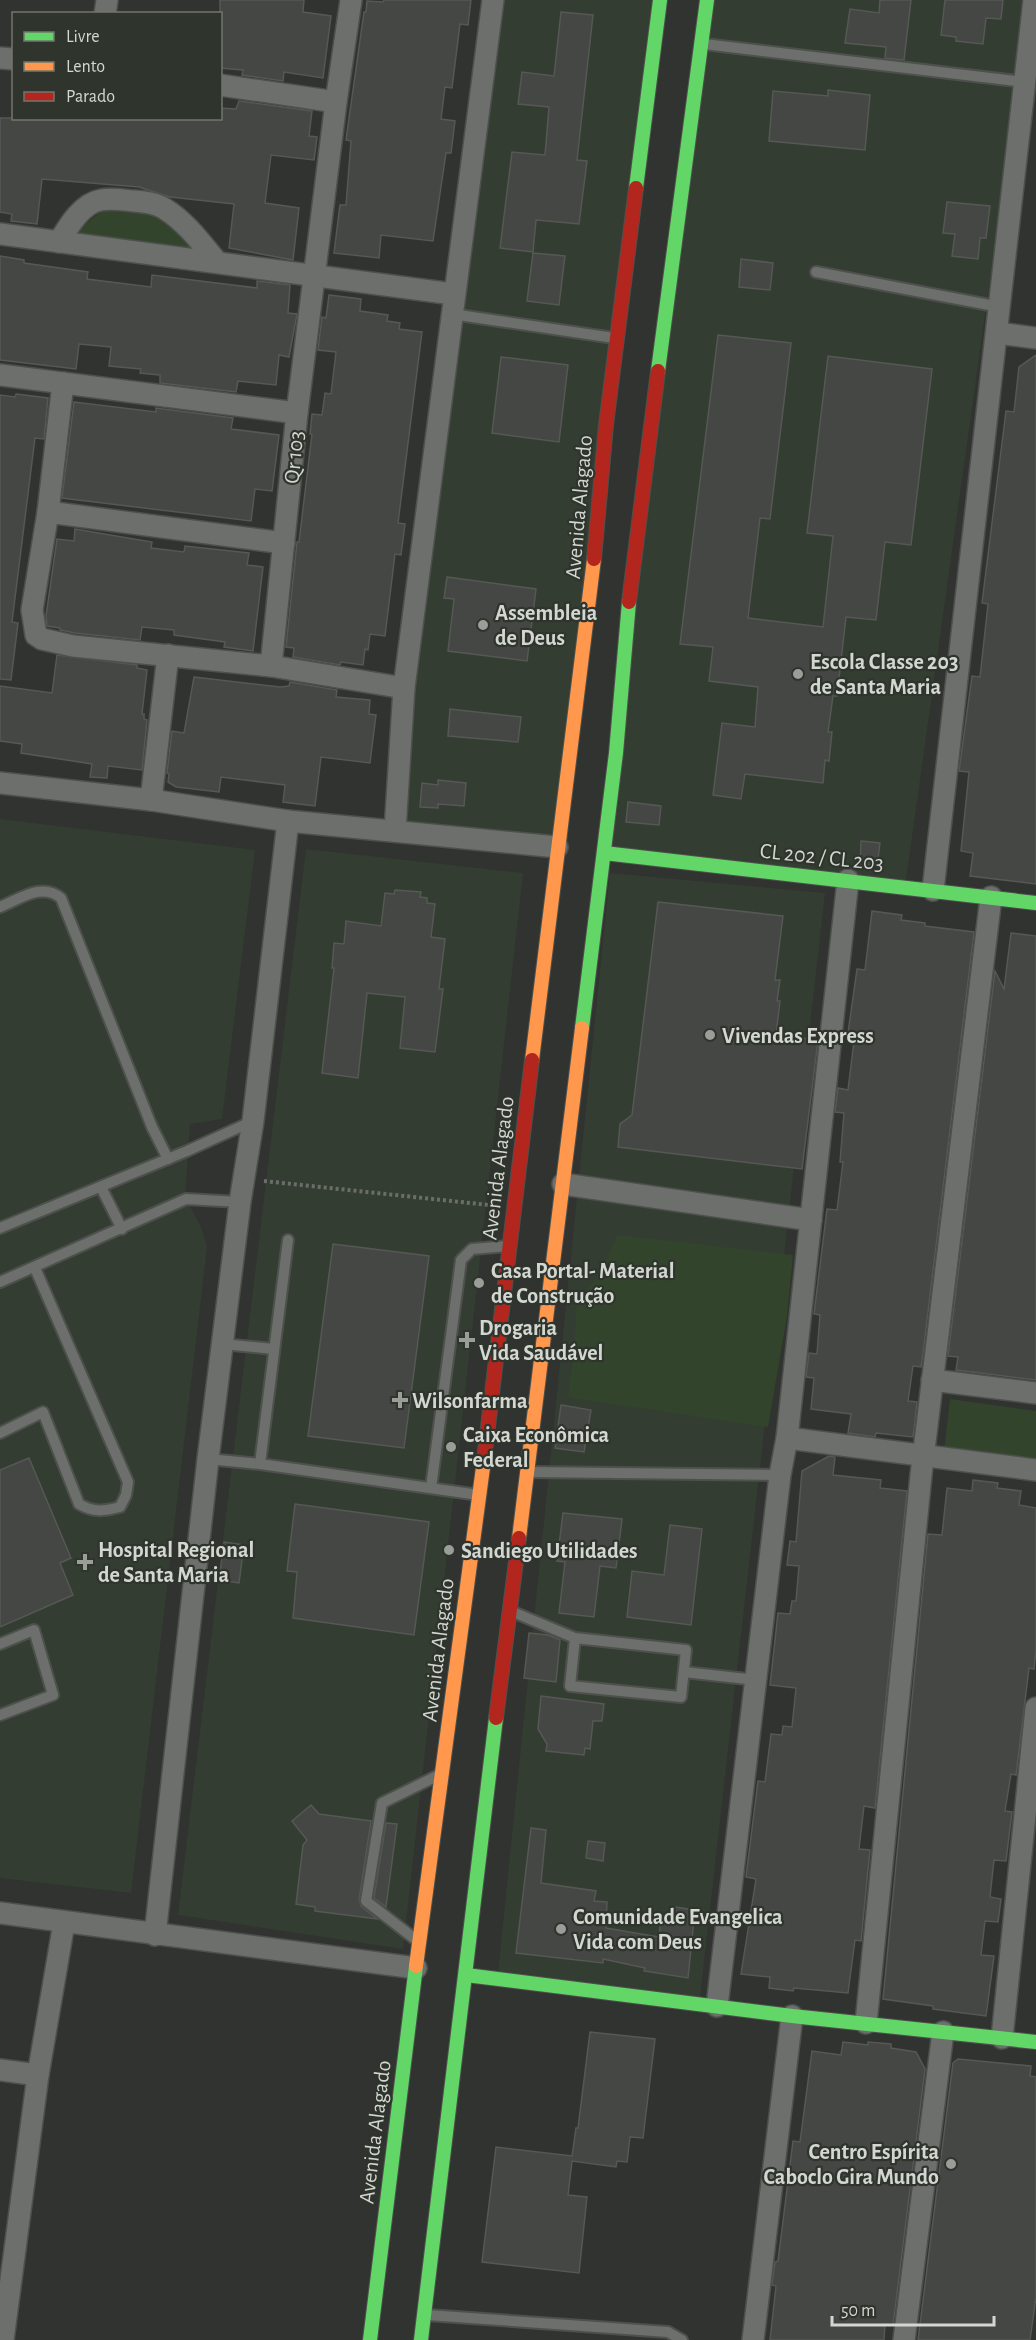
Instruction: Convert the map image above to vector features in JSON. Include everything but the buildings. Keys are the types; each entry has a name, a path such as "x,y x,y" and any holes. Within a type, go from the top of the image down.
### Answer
{"main road":[{"name":"Avenida Alagado","path":"370,2340 419,1942 480,1495 557,847 595,598 606,426 660,0"},
{"path":"421,2340 436,2199 466,1974 505,1608 532,1438 616,753 633,560 706,0"},
{"path":"606,426 616,446"},
{"path":"610,534 612,560 633,560"},
{"path":"615,600 622,603 612,706 616,753"},
{"name":"CL 202 / CL 203","path":"604,852 1036,903"},
{"path":"467,1585 480,1594"},
{"path":"443,1767 461,1757"},
{"path":"475,1890 470,1856 483,1767 476,1761"},
{"path":"466,1974 792,2016 1036,2042"}],"street":[{"path":"297,413 351,0"},
{"path":"395,831 404,688 493,0"},
{"path":"933,890 1034,0"},
{"path":"222,86 336,102"},
{"path":"59,242 70,223 95,202 114,200 147,202 164,207 173,214 217,262"},
{"path":"0,234 217,262 314,277 453,304"},
{"path":"997,333 1036,338"},
{"name":"Qr 103","path":"0,375 297,413 271,666"},
{"path":"63,383 48,512 32,610 36,635 42,639 73,646 271,666 404,688"},
{"path":"48,512 284,543"},
{"path":"151,801 168,655"},
{"path":"0,783 151,801 288,821 557,847"},
{"path":"155,1935 208,1459 240,1202 253,1121 288,821"},
{"path":"717,2006 780,1476 787,1438 848,880"},
{"path":"866,2023 923,1456 991,897"},
{"path":"563,1184 811,1220"},
{"path":"932,1380 1036,1393"},
{"path":"787,1438 1036,1470"},
{"path":"1002,2038 1036,1708"},
{"path":"3,1916 416,1968"},
{"path":"3,2340 38,2075 64,1923"},
{"path":"753,2340 792,2016"},
{"path":"904,2340 943,2032"},
{"path":"0,2070 38,2075"}],"lane":[{"path":"701,44 1025,82"},
{"path":"816,272 1000,307"},
{"path":"453,304 617,338"},
{"path":"0,907 38,891 54,892 61,898 152,1127 168,1159"},
{"path":"0,1228 168,1159 253,1121"},
{"path":"100,1187 122,1228"},
{"path":"0,1282 186,1199 240,1202"},
{"path":"260,1464 288,1240"},
{"path":"431,1488 460,1260 472,1249 509,1246"},
{"path":"0,1433 43,1412 79,1504 101,1512 120,1507 126,1495 128,1482 34,1268"},
{"path":"222,1344 274,1349"},
{"path":"208,1459 260,1464 480,1495"},
{"path":"526,1472 780,1476"},
{"path":"505,1608 575,1638 686,1650 681,1697 570,1686 575,1638"},
{"path":"0,1644 34,1630 53,1695 0,1715"},
{"path":"684,1672 756,1680"},
{"path":"419,1942 366,1901 382,1803 443,1767"},
{"path":"423,2314 668,2332 682,2340"}],"path":[{"path":"244,1179 434,1198 513,1209"}],"shaded area":[{"path":"494,0 661,0 557,847 395,831"},
{"path":"709,0 1029,0 905,887 604,853"},
{"name":"Hospital Regional de Santa Maria","path":"0,819 255,850 222,1119 190,1124 185,1197 201,1227 207,1247 131,1893 0,1878"},
{"path":"306,849 523,873 403,1949 178,1915"},
{"path":"610,873 825,893 700,1997 498,1973"}],"green space":[{"path":"107,207 156,212 204,257 67,239"},
{"path":"617,1235 793,1255 787,1316 768,1427 568,1397 574,1353 577,1300 602,1272"},
{"path":"950,1399 1036,1411 1036,1463 944,1451"}],"traffic: fast":[{"path":"636,188 660,0"},
{"path":"658,371 707,0"},
{"path":"582,1028 616,753 629,602"},
{"path":"604,853 1036,903"},
{"path":"421,2340 496,1718"},
{"path":"370,2340 416,1966"},
{"path":"466,1975 792,2016 1036,2042"}],"traffic: slow":[{"path":"532,1060 594,559"},
{"path":"519,1538 582,1028"},
{"path":"416,1966 484,1460"}],"traffic: jam":[{"path":"594,559 606,425 636,188"},
{"path":"629,602 658,371"},
{"path":"484,1460 532,1060"},
{"path":"496,1718 519,1538"}],"place":[{"name":"Assembleia de Deus","path":"483,625"},
{"name":"Escola Classe 203 de Santa Maria","path":"798,674"},
{"name":"Vivendas Express","path":"710,1035"},
{"name":"Casa Portal- Material de Construção","path":"479,1283"},
{"name":"Drogaria Vida Saudável","path":"467,1340"},
{"name":"Wilsonfarma","path":"400,1400"},
{"name":"Caixa Econômica Federal","path":"451,1447"},
{"name":"Sandiego Utilidades","path":"449,1550"},
{"name":"Hospital Regional de Santa Maria","path":"85,1562"},
{"name":"Comunidade Evangelica Vida com Deus","path":"561,1929"},
{"name":"Centro Espírita Caboclo Gira Mundo","path":"951,2164"}]}
